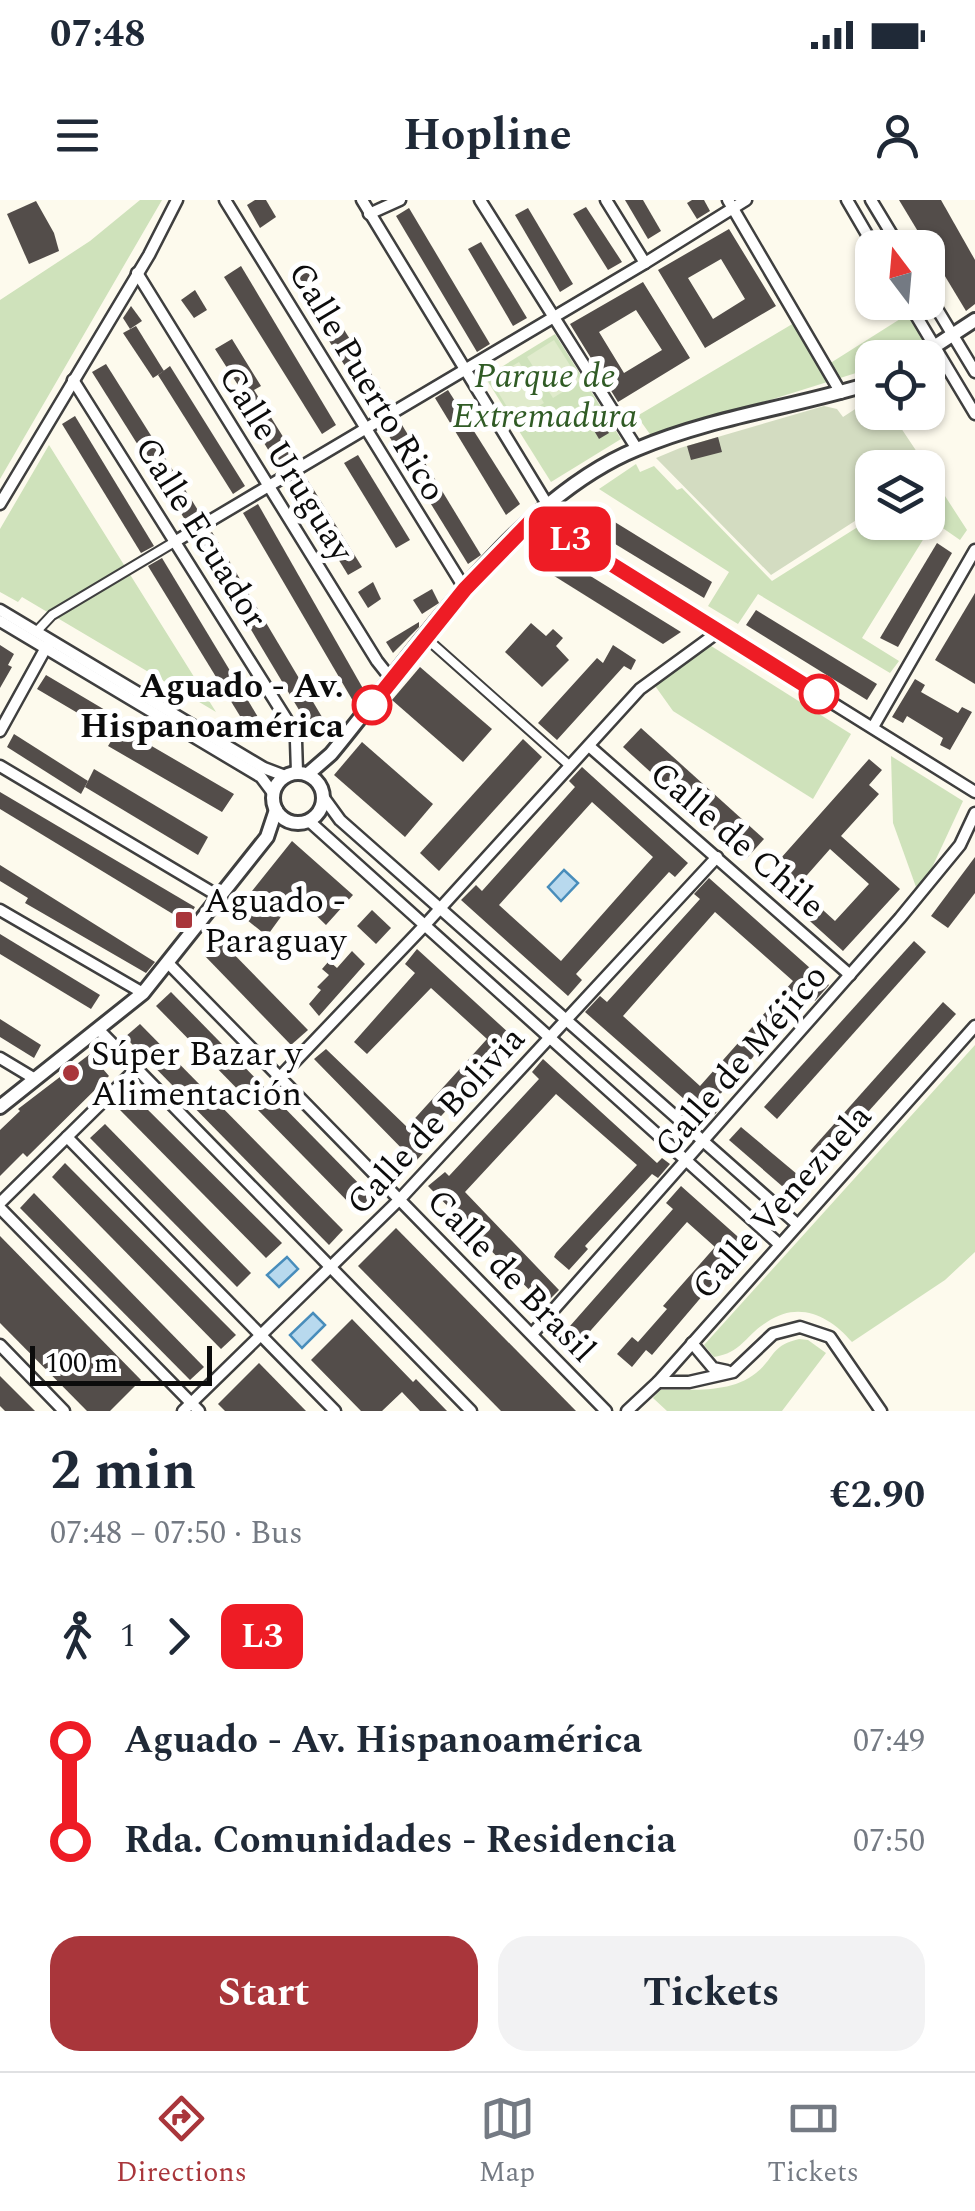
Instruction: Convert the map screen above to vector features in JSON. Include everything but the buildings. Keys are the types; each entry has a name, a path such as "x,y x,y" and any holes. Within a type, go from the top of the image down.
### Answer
{"street":[{"path":"0,504 177,200"},
{"name":"Calle Puerto Rico","path":"225,200 465,589"},
{"path":"362,200 548,504"},
{"path":"369,214 400,200"},
{"path":"480,200 636,448"},
{"path":"606,200 646,263"},
{"path":"37,631 52,615 646,263 731,204 746,200"},
{"path":"846,200 864,230"},
{"path":"871,200 889,230"},
{"path":"731,204 840,393"},
{"name":"Calle Uruguay","path":"137,274 377,662 392,680"},
{"path":"943,320 975,372"},
{"path":"944,340 975,320"},
{"path":"945,364 975,414"},
{"name":"Calle Ecuador","path":"73,380 292,728 297,774"},
{"path":"273,793 331,754 465,589 548,504 636,448 703,426 855,388"},
{"path":"537,515 975,792"},
{"path":"873,727 975,550"},
{"path":"0,610 261,777 273,793 276,810 266,837 144,992 0,1108"},
{"path":"0,621 48,643 264,768 297,774 322,792 340,820 796,1224"},
{"path":"280,1078 640,689 718,632"},
{"path":"426,638 570,766"},
{"path":"0,731 48,643"},
{"name":"Calle de Chile","path":"589,746 850,975"},
{"path":"266,837 319,812 331,754"},
{"path":"0,766 220,898"},
{"path":"276,810 301,822 425,925 779,1244"},
{"name":"Calle de Méjico","path":"533,1333 850,975 960,845 975,813"},
{"name":"Calle de Bolivia","path":"191,1408 400,1199 718,857"},
{"path":"0,910 144,992"},
{"name":"Calle de Brasil","path":"168,964 606,1411"},
{"name":"Calle Venezuela","path":"627,1411 658,1382 975,1026"},
{"path":"100,1030 470,1411"},
{"path":"0,1058 35,1079"},
{"path":"136,1068 0,1205 191,1408"},
{"path":"67,1137 335,1411"},
{"path":"658,1382 689,1382 733,1372 773,1334 800,1327 830,1338 881,1411"},
{"path":"692,1344 712,1368 733,1372"},
{"path":"0,1345 64,1411"}],"green space":[{"path":"140,200 162,200 0,479 0,300 90,241"},
{"path":"899,320 912,320 924,340 867,340"},
{"path":"794,323 821,369 855,348 855,373 652,437 637,416"},
{"name":"Parque de Extremadura","path":"555,334 621,439 551,482 485,377"},
{"path":"554,340 580,381 553,398 527,357"},
{"path":"519,362 544,403 515,420 490,379"},
{"path":"824,406 837,409 843,417 855,409 855,430 902,430 916,450 855,450 855,521 771,575 656,458"},
{"path":"49,445 216,712 22,597 18,602 0,592 0,529"},
{"path":"636,464 640,472 654,466 677,490 682,488 772,581 855,529 855,540 923,540 862,638 899,661 890,673 758,594 738,624 708,606 729,572 599,489"},
{"path":"945,496 967,530 960,540 945,530"},
{"path":"708,644 851,734 813,799 673,711 653,683"},
{"path":"891,756 963,801 930,872 916,887 893,823"},
{"path":"975,1045 975,1252 945,1280 852,1342 824,1318 791,1312 767,1322 731,1351 714,1357 704,1345"},
{"path":"808,1340 826,1353 782,1411 667,1411 653,1398 660,1390 710,1389 746,1380 783,1345"}],"water":[{"path":"564,870 578,883 561,901 548,887"},
{"path":"287,1257 298,1269 279,1287 267,1275"},
{"path":"313,1313 325,1325 302,1348 290,1335"}],"bus line":[{"name":"L3","path":"372,705 465,589 537,515 819,694"}],"place":[{"name":"Aguado - Av. Hispanoamérica","path":"372,705"},
{"name":"Aguado - Paraguay","path":"184,920"},
{"name":"Súper Bazar y Alimentación","path":"71,1073"}]}
